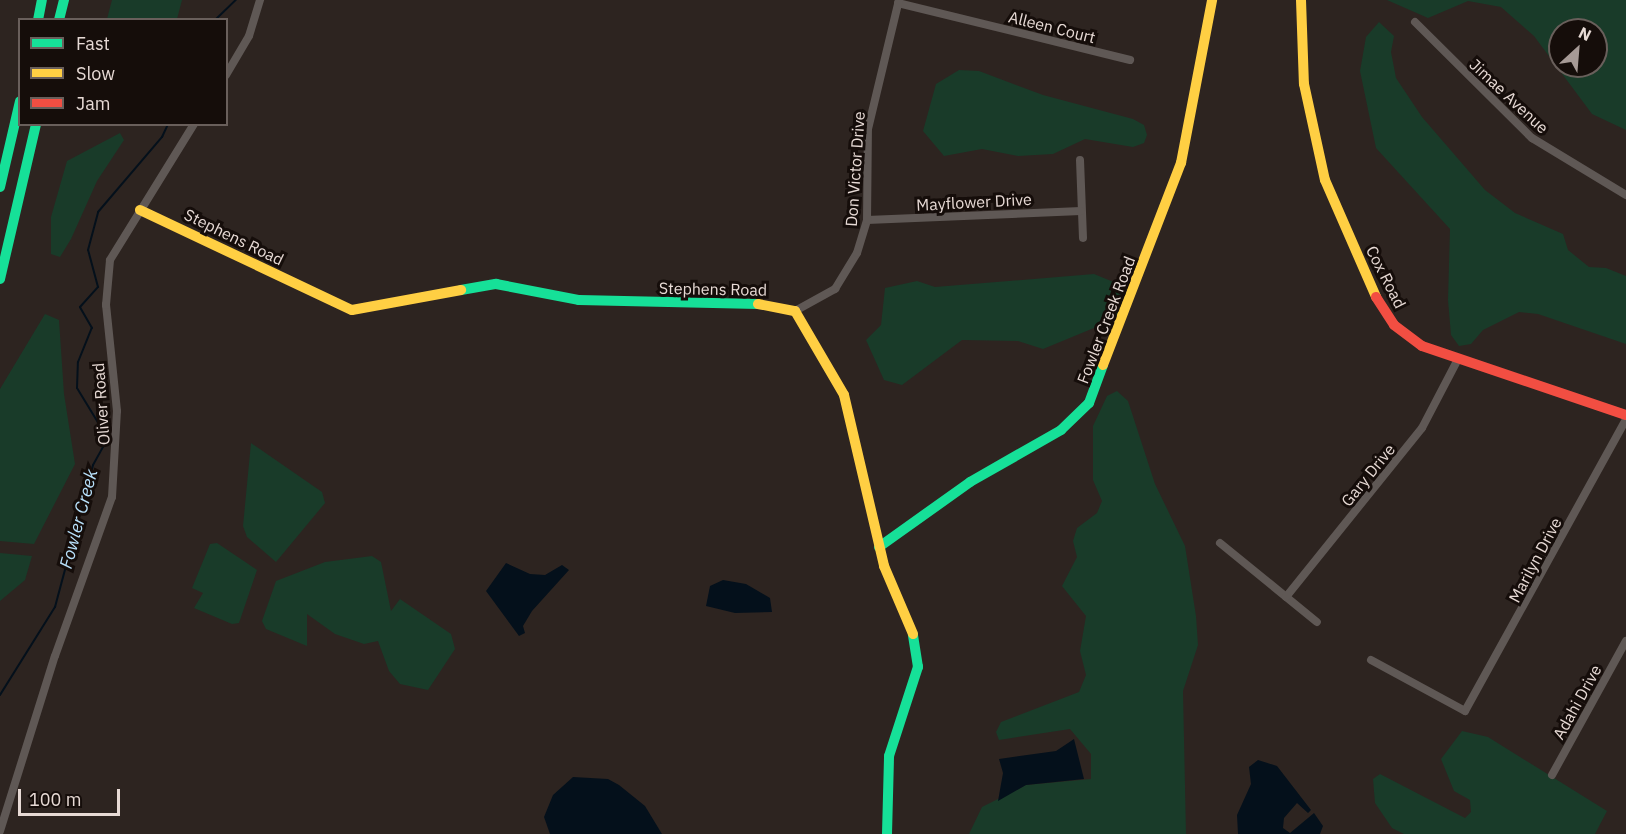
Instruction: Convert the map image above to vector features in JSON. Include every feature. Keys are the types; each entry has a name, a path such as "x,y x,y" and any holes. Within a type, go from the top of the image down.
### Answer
{"street":[{"path":"38,18 42,0"},
{"path":"60,18 64,0"},
{"path":"228,72 249,36 260,0"},
{"name":"Fowler Creek Road","path":"879,547 969,482 1061,430 1089,403 1181,163 1212,0"},
{"name":"Cox Road","path":"1301,0 1302,62 1310,118 1343,224 1394,325 1422,346 1457,361 1626,417"},
{"name":"Alleen Court","path":"898,1 1130,60"},
{"name":"Don Victor Drive","path":"795,311 823,297 844,278 867,220 868,129 898,1"},
{"name":"Jimae Avenue","path":"1415,22 1532,138 1626,195"},
{"path":"0,187 18,110"},
{"path":"0,279 36,126"},
{"name":"Oliver Road","path":"0,831 58,648 110,507 117,411 106,281 115,249 193,126"},
{"path":"1080,160 1083,237"},
{"name":"Stephens Road","path":"140,210 352,310 496,284 579,300 762,304 795,311"},
{"name":"Mayflower Drive","path":"867,220 1082,210"},
{"path":"795,311 844,395 879,547 915,635 918,657 889,756 887,834"},
{"name":"Gary Drive","path":"1286,597 1422,428 1457,361"},
{"name":"Marilyn Drive","path":"1371,660 1465,711 1626,417"},
{"path":"1220,543 1317,622"},
{"name":"Adahi Drive","path":"1552,776 1626,641"}],"green space":[{"path":"112,0 182,0 177,18 107,18"},
{"path":"1387,0 1626,0 1626,130 1592,114 1565,78 1608,78 1608,18 1548,18 1548,55 1534,36 1501,7 1468,1 1428,18"},
{"path":"1379,22 1394,36 1391,52 1396,78 1422,117 1485,190 1515,213 1563,234 1568,250 1589,267 1606,268 1626,276 1626,344 1538,314 1519,312 1483,330 1471,344 1459,346 1451,335 1448,300 1450,229 1376,148 1360,71 1366,37"},
{"path":"959,70 979,71 1043,95 1133,119 1144,125 1147,135 1144,143 1133,147 1085,139 1053,154 1018,156 982,149 944,156 923,131 936,84"},
{"path":"120,133 124,140 97,181 71,239 60,257 51,254 51,217 67,161"},
{"path":"1094,274 1133,290 1123,316 1043,349 1018,341 962,340 902,385 884,380 866,340 881,325 885,288 917,281 935,287"},
{"path":"45,314 59,320 64,394 75,464 34,544 0,541 0,389"},
{"path":"1117,391 1128,401 1155,484 1185,546 1196,616 1198,645 1183,691 1186,834 969,834 982,807 1026,785 1091,779 1091,754 1070,729 999,740 996,732 1001,722 1079,692 1086,675 1080,651 1086,616 1062,586 1077,557 1073,541 1077,528 1097,513 1102,501 1093,480 1093,426 1107,396"},
{"path":"251,443 322,492 325,503 276,562 247,537 243,526"},
{"path":"217,543 257,570 239,623 232,624 194,608 203,593 192,588 210,544"},
{"path":"0,553 32,556 25,580 0,601"},
{"path":"372,556 381,562 391,611 400,599 451,634 455,649 428,690 400,684 389,671 378,641 364,644 335,634 307,614 307,646 266,629 262,621 276,581 325,562"},
{"path":"1462,731 1488,737 1607,811 1595,834 1404,834 1392,828 1375,803 1373,779 1380,774 1465,818 1471,812 1470,800 1454,791 1441,759"}],"water":[{"path":"506,563 530,574 545,575 562,565 569,570 532,611 523,626 525,633 519,636 486,591"},
{"path":"723,580 746,584 770,598 772,612 735,613 706,606 710,586"},
{"path":"1074,739 1084,779 1026,785 998,801 1003,773 999,759 1056,751"},
{"path":"1258,760 1277,766 1311,810 1308,813 1297,803 1284,818 1283,828 1290,833 1314,813 1323,826 1320,834 1238,834 1237,815 1251,784 1249,767"},
{"path":"573,777 608,779 619,785 645,806 662,834 550,834 544,817 553,795"}],"waterway":[{"name":"Fowler Creek","path":"217,18 236,0"},
{"name":"Fowler Creek","path":"0,695 55,607 93,465 103,447 102,429 77,388 78,362 92,328 80,307 98,287 88,250 98,212 162,137 167,126"}],"traffic: fast":[{"path":"38,18 42,0"},
{"path":"60,18 64,0"},
{"path":"0,187 18,110"},
{"path":"0,279 36,126"},
{"path":"461,290 496,284 579,300 758,304"},
{"path":"879,547 970,482 1061,430 1089,403 1103,365"},
{"path":"887,834 889,756 918,667 913,634"}],"traffic: slow":[{"path":"1103,365 1181,163 1212,0"},
{"path":"1301,0 1304,84 1325,180 1376,297"},
{"path":"140,210 352,310 461,290"},
{"path":"758,304 795,311 844,395 884,566 913,634"}],"traffic: jam":[{"path":"1376,297 1394,325 1422,346 1626,415"}]}
